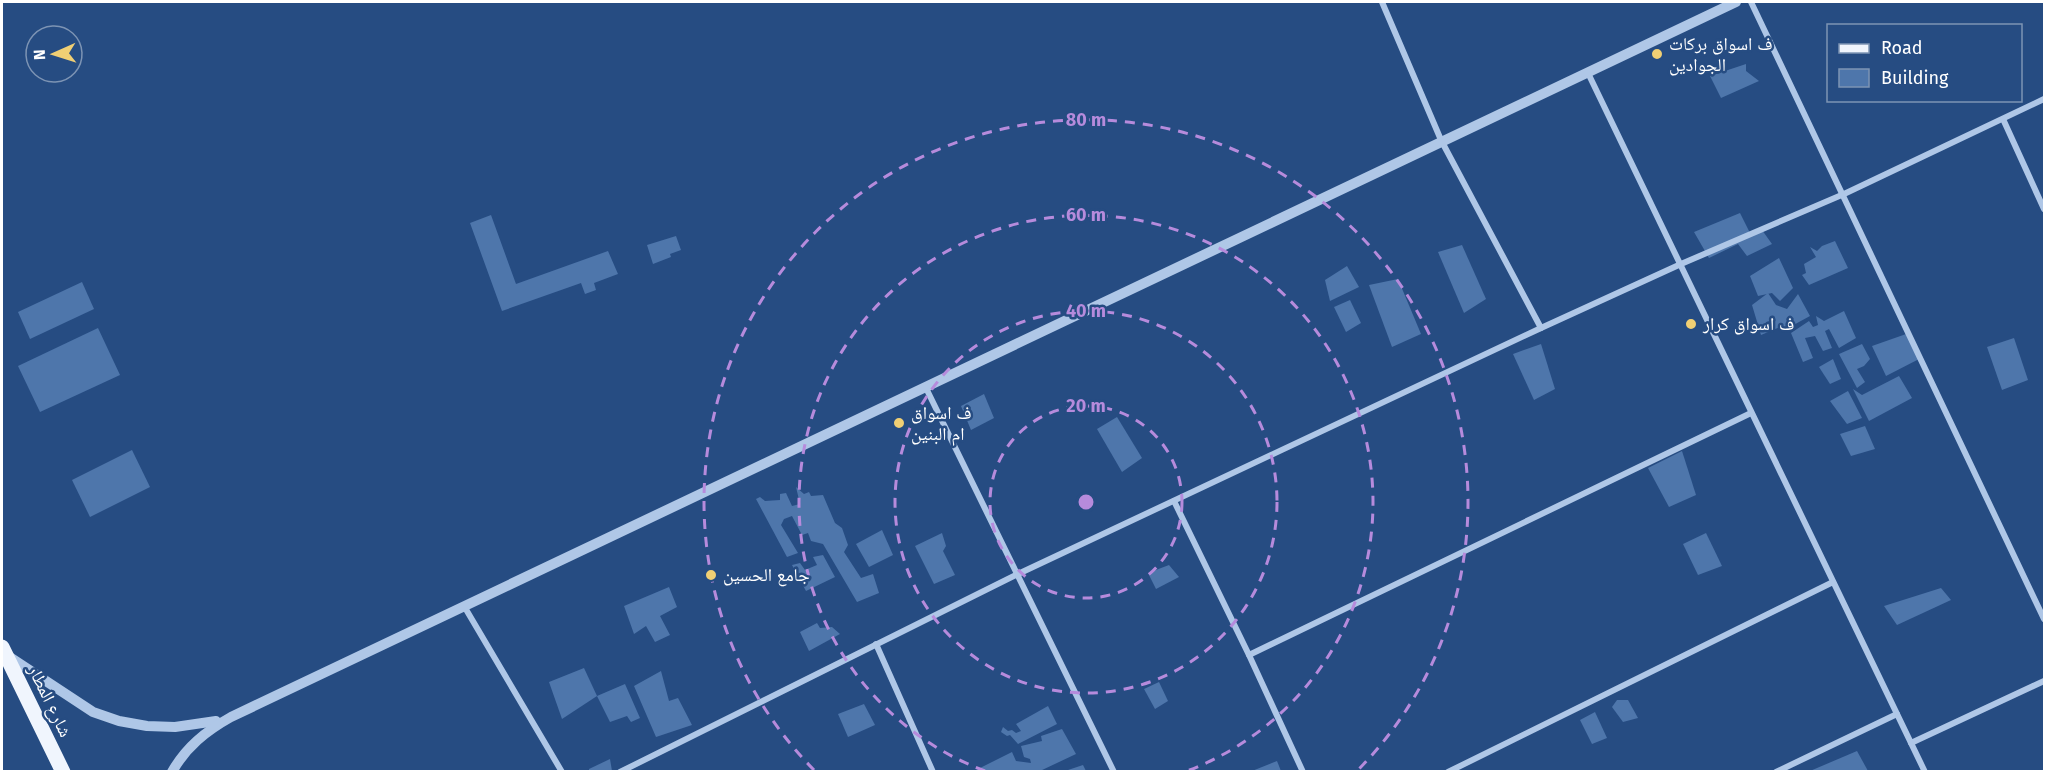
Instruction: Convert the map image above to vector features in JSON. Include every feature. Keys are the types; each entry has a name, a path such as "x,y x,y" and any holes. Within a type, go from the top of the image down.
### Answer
{"main road":[{"name":"شارع المطار","path":"3,651 63,771"}],"street":[{"path":"1382,2 1442,140 1541,328"},
{"path":"172,771 192,744 210,729 231,717 1736,2"},
{"path":"1751,2 2044,619"},
{"path":"1588,74 1925,771"},
{"path":"620,771 1018,574 1541,328 1681,264 1844,194 2044,99"},
{"path":"2003,119 2044,209"},
{"path":"925,386 1114,771"},
{"path":"1249,656 1751,413"},
{"path":"1174,501 1303,771"},
{"path":"1448,771 1833,582"},
{"path":"464,606 562,771"},
{"path":"876,644 933,771"},
{"path":"3,651 93,712 119,722 176,727 203,724 231,717"},
{"path":"1911,743 2044,681"},
{"path":"1776,771 1896,714"}],"building":[{"path":"1746,64 1746,71 1759,81 1721,98 1710,76"},
{"path":"1740,213 1751,235 1762,230 1772,244 1747,256 1738,244 1709,258 1694,232"},
{"path":"491,215 516,284 608,251 618,274 594,283 596,290 585,294 581,283 502,311 470,223"},
{"path":"676,236 681,250 653,264 647,245"},
{"path":"1835,241 1848,268 1809,285 1802,275 1806,273 1804,264 1816,257 1810,247 1817,251 1822,246"},
{"path":"1462,245 1486,299 1464,313 1438,252"},
{"path":"1779,258 1793,288 1780,301 1772,293 1758,296 1750,276"},
{"path":"1347,266 1359,287 1330,301 1325,280"},
{"path":"1398,279 1421,334 1392,347 1369,285"},
{"path":"82,282 94,309 30,339 18,312"},
{"path":"1768,293 1776,305 1787,309 1798,294 1810,316 1788,328 1780,327 1761,335 1752,305"},
{"path":"1350,300 1361,323 1346,332 1334,307"},
{"path":"1844,311 1856,338 1839,348 1829,329 1825,331 1832,348 1823,351 1815,336 1805,338 1813,358 1803,362 1791,333 1809,321 1813,327 1818,325 1816,316 1824,321"},
{"path":"98,328 120,375 40,412 18,366"},
{"path":"1909,333 1921,358 1886,376 1872,346"},
{"path":"2014,338 2028,380 2002,390 1987,347"},
{"path":"1541,344 1555,389 1534,400 1513,354"},
{"path":"1862,344 1870,359 1864,366 1857,369 1865,382 1857,388 1839,354"},
{"path":"1833,359 1841,379 1830,384 1819,367"},
{"path":"1899,376 1912,398 1869,421 1853,389 1862,395"},
{"path":"1848,391 1862,418 1847,424 1830,401"},
{"path":"984,394 994,418 971,430 961,406"},
{"path":"1117,417 1142,458 1122,472 1097,429"},
{"path":"1865,426 1875,449 1851,456 1840,434"},
{"path":"132,450 150,487 90,517 72,480"},
{"path":"1682,451 1696,495 1669,507 1648,468"},
{"path":"796,487 804,494 809,492 811,496 823,495 835,523 842,528 848,545 844,552 861,578 873,574 879,593 857,602 823,544 811,541 808,533 802,535 792,516 784,519 781,525 798,553 787,557 756,499 760,497 765,501 780,500 780,494 786,493 792,506 800,504"},
{"path":"882,530 893,555 869,567 856,544"},
{"path":"942,533 946,546 943,551 955,575 934,584 915,546"},
{"path":"1706,533 1722,566 1698,575 1683,544"},
{"path":"823,555 835,577 806,591 792,565 800,563 805,570 817,565 813,557"},
{"path":"1169,565 1179,577 1156,589 1148,573"},
{"path":"669,587 677,607 660,616 670,635 655,642 646,626 634,634 624,606"},
{"path":"1941,588 1951,600 1897,625 1884,606"},
{"path":"817,623 820,628 832,627 840,634 809,651 800,632"},
{"path":"584,668 597,696 562,719 549,682"},
{"path":"661,671 669,701 678,698 692,725 656,737 634,686"},
{"path":"1159,682 1168,701 1155,709 1144,689"},
{"path":"625,684 640,718 631,722 627,716 610,722 597,696"},
{"path":"1617,700 1628,700 1638,718 1623,722 1612,707"},
{"path":"864,704 875,725 848,737 838,714"},
{"path":"1048,706 1057,724 1018,744 1010,735 1007,736 1001,732 1003,727 1016,733 1021,731 1016,724"},
{"path":"1595,712 1607,738 1592,744 1580,720"},
{"path":"1062,729 1076,754 1040,771 974,771 1012,752 1016,761 1031,763 1030,759 1024,757 1021,746 1042,741 1041,736"},
{"path":"1857,751 1868,771 1810,771"},
{"path":"610,759 612,771 589,771 589,769"},
{"path":"1277,761 1281,771 1252,771"},
{"path":"1083,765 1086,771 1065,771"}],"place":[{"name":"ف اسواق بركات الجوادين","path":"1657,54"},
{"name":"ف اسواق كرار","path":"1691,324"},
{"name":"ف اسواق ام البنين","path":"899,423"},
{"name":"جامع الحسين","path":"711,575"}]}
